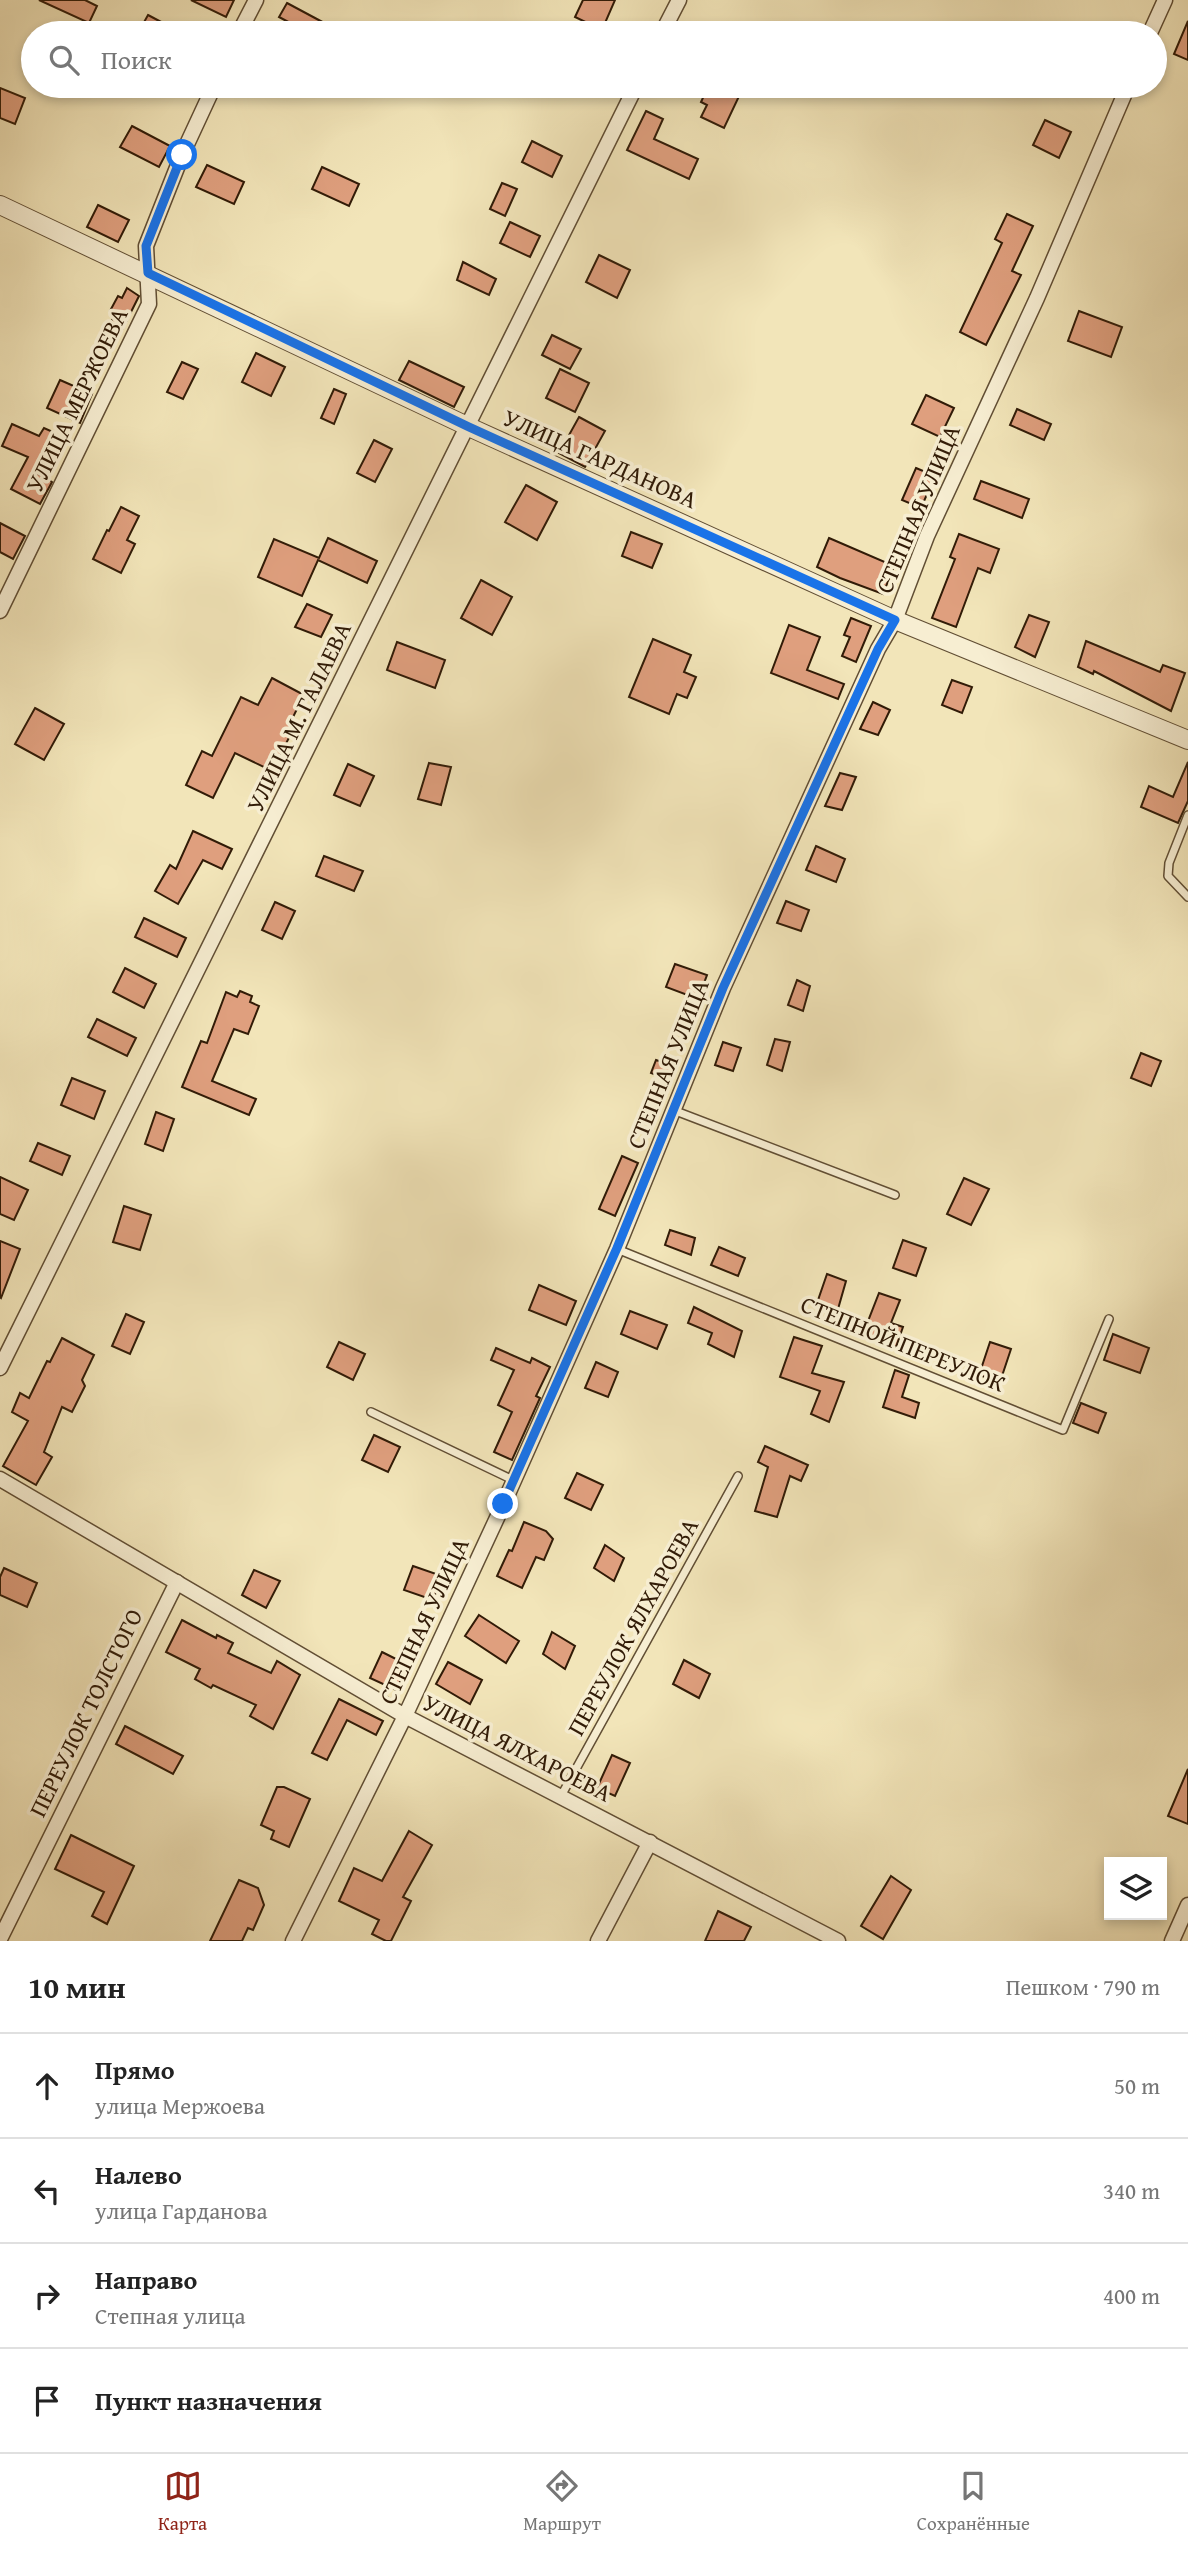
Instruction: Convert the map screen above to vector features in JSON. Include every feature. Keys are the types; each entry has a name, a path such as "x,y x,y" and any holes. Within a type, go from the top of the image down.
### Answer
{"street":[{"path":"245,21 256,0"},
{"path":"668,21 678,0"},
{"path":"1155,21 1165,0"},
{"name":"УЛИЦА МЕРЖОЕВА","path":"0,611 149,304 146,246 182,155 208,98"},
{"name":"УЛИЦА М. ГАЛАЕВА","path":"0,1368 630,98"},
{"name":"СТЕПНАЯ УЛИЦА","path":"293,1941 405,1716 514,1481 617,1248 723,988 878,649 895,620 927,536 1037,298 1123,98"},
{"name":"УЛИЦА ГАРДАНОВА","path":"0,205 469,427 895,620 1188,740"},
{"name":"УЛИЦА ЯЛХАРОЕВА","path":"0,1479 405,1716 838,1941"},
{"name":"ПЕРЕУЛОК ТОЛСТОГО","path":"0,1940 177,1582"},
{"path":"598,1941 650,1842"},
{"path":"1172,1941 1188,1905"}],"lane":[{"path":"1188,815 1169,863 1168,876 1188,897"},
{"path":"673,1110 895,1195"},
{"name":"СТЕПНОЙ ПЕРЕУЛОК","path":"617,1248 1063,1430 1108,1319"},
{"path":"371,1412 514,1481"},
{"name":"ПЕРЕУЛОК ЯЛХАРОЕВА","path":"561,1796 738,1476"}],"building":[{"path":"39,0 85,0 97,6 90,21"},
{"path":"191,0 234,0 226,17"},
{"path":"583,0 615,0 606,21 583,21 575,17"},
{"path":"287,3 321,21 286,21 279,17"},
{"path":"148,15 159,21 145,21"},
{"path":"1188,21 1188,60 1174,54"},
{"path":"0,88 25,98 15,124 0,118"},
{"path":"703,98 738,98 724,128 701,117 707,105 701,102"},
{"path":"646,111 663,119 654,139 698,159 689,179 627,150"},
{"path":"1045,120 1071,132 1059,158 1033,145"},
{"path":"132,126 170,146 159,167 120,147"},
{"path":"532,141 562,156 552,177 522,162"},
{"path":"207,165 244,182 234,204 196,187"},
{"path":"322,167 359,184 349,206 312,189"},
{"path":"502,183 517,189 505,216 490,209"},
{"path":"98,205 129,220 118,242 87,227"},
{"path":"1007,214 1033,226 1012,271 1021,275 986,345 960,332 1002,243 995,239"},
{"path":"510,222 540,236 530,257 500,243"},
{"path":"599,255 630,270 617,298 586,282"},
{"path":"463,262 496,279 489,295 457,280"},
{"path":"127,288 139,296 123,328 111,322 115,314 110,311 118,296 122,298"},
{"path":"1079,311 1122,327 1111,357 1068,341"},
{"path":"552,335 581,349 570,369 542,355"},
{"path":"256,353 285,367 271,396 242,382"},
{"path":"409,361 464,387 454,407 399,380"},
{"path":"182,362 198,369 183,399 167,392"},
{"path":"560,369 589,383 575,412 546,398"},
{"path":"60,380 92,394 80,423 47,408"},
{"path":"334,389 346,394 334,424 321,418"},
{"path":"926,395 954,408 940,437 912,424"},
{"path":"1017,409 1051,424 1044,440 1010,425"},
{"path":"579,417 605,431 585,467 559,453"},
{"path":"12,424 39,436 44,428 53,432 35,472 52,482 40,504 11,489 28,457 2,446"},
{"path":"374,440 392,449 375,482 357,473"},
{"path":"916,468 935,476 921,508 902,500"},
{"path":"981,481 1029,499 1022,518 974,499"},
{"path":"526,485 557,502 537,540 505,522"},
{"path":"121,507 139,516 127,540 135,544 121,573 93,559"},
{"path":"0,523 25,536 13,559 0,552"},
{"path":"631,532 662,544 652,568 622,556"},
{"path":"959,534 999,549 990,573 978,568 956,627 932,618 955,559 950,557"},
{"path":"328,538 377,561 367,583 318,560 302,596 258,577 274,539 319,558"},
{"path":"829,538 894,566 883,594 817,567"},
{"path":"481,580 512,597 492,635 461,618"},
{"path":"307,604 332,615 321,637 295,627"},
{"path":"1029,615 1049,622 1035,657 1015,647"},
{"path":"851,618 871,626 856,662 842,656 850,637 844,635"},
{"path":"789,625 820,637 807,670 844,684 838,699 771,673"},
{"path":"653,639 691,655 684,672 696,677 687,698 677,694 669,714 629,697"},
{"path":"1086,641 1160,672 1163,665 1185,673 1171,711 1094,671 1093,674 1078,667"},
{"path":"397,642 445,660 435,688 387,670"},
{"path":"272,678 304,695 291,721 296,724 272,771 235,753 213,798 186,785 202,751 212,756 241,697 258,705"},
{"path":"952,680 972,687 962,713 942,705"},
{"path":"873,702 890,710 878,735 860,729"},
{"path":"35,708 64,724 44,760 15,744"},
{"path":"1188,762 1188,801 1178,823 1141,807 1149,786 1173,797"},
{"path":"429,763 451,767 441,805 418,799"},
{"path":"348,764 374,776 360,806 334,795"},
{"path":"840,773 856,777 842,810 825,806"},
{"path":"193,831 232,849 222,869 203,860 178,904 155,891 170,865 176,869"},
{"path":"816,846 845,859 836,882 806,870"},
{"path":"324,856 363,871 354,891 316,876"},
{"path":"786,901 809,910 801,931 777,923"},
{"path":"275,902 295,911 282,939 262,930"},
{"path":"144,918 186,938 177,957 135,937"},
{"path":"675,964 707,975 698,999 666,987"},
{"path":"125,968 156,984 144,1008 113,992"},
{"path":"797,980 810,986 803,1011 788,1005"},
{"path":"240,991 252,996 250,1002 259,1006 248,1034 234,1029 212,1081 256,1099 249,1115 182,1087 201,1041 207,1043 226,992 237,997"},
{"path":"97,1019 136,1038 127,1056 88,1037"},
{"path":"775,1039 790,1042 782,1071 767,1065"},
{"path":"723,1042 741,1048 733,1071 715,1065"},
{"path":"1141,1053 1161,1061 1151,1086 1131,1078"},
{"path":"656,1060 676,1067 671,1081 651,1073"},
{"path":"72,1078 105,1091 94,1119 61,1105"},
{"path":"156,1112 174,1119 163,1151 145,1144"},
{"path":"38,1143 70,1156 62,1175 30,1161"},
{"path":"622,1156 638,1163 615,1216 599,1209"},
{"path":"0,1177 28,1190 14,1220 0,1214"},
{"path":"964,1178 989,1189 971,1225 947,1214"},
{"path":"124,1206 151,1215 140,1250 113,1242"},
{"path":"670,1230 695,1238 691,1255 665,1245"},
{"path":"903,1240 926,1248 916,1276 893,1268"},
{"path":"0,1241 20,1249 1,1298 0,1297"},
{"path":"719,1247 745,1258 738,1276 711,1265"},
{"path":"827,1274 846,1281 838,1309 817,1303"},
{"path":"539,1285 576,1301 566,1325 529,1310"},
{"path":"879,1293 900,1300 891,1323 903,1327 896,1347 863,1334"},
{"path":"694,1307 742,1331 734,1357 708,1344 712,1333 688,1323"},
{"path":"630,1311 667,1325 657,1349 621,1334"},
{"path":"126,1314 144,1322 130,1354 112,1346"},
{"path":"1113,1334 1149,1348 1140,1373 1104,1360"},
{"path":"794,1337 822,1346 812,1373 844,1382 829,1422 811,1414 820,1391 780,1377"},
{"path":"62,1338 94,1355 82,1380 85,1386 72,1412 62,1407 44,1452 52,1457 36,1485 3,1466 28,1421 12,1412 20,1393 29,1398"},
{"path":"339,1342 365,1354 353,1380 327,1367"},
{"path":"990,1342 1011,1349 1000,1382 979,1375"},
{"path":"496,1348 530,1363 532,1358 550,1367 536,1396 540,1398 512,1460 494,1452 512,1412 498,1405 514,1370 491,1360"},
{"path":"596,1362 618,1372 608,1397 585,1388"},
{"path":"895,1370 909,1375 902,1397 919,1403 915,1418 883,1407"},
{"path":"1081,1403 1106,1413 1098,1433 1073,1423"},
{"path":"374,1435 400,1447 388,1472 362,1460"},
{"path":"765,1446 808,1465 801,1481 790,1476 777,1517 755,1511 768,1467 758,1462"},
{"path":"577,1473 603,1485 591,1510 565,1498"},
{"path":"524,1522 546,1531 553,1539 544,1560 536,1557 522,1588 497,1576 509,1550 512,1551"},
{"path":"605,1545 624,1558 614,1581 594,1568"},
{"path":"413,1566 442,1576 433,1600 404,1590"},
{"path":"4,1568 37,1583 27,1607 0,1595 0,1577"},
{"path":"254,1570 280,1581 266,1608 242,1595"},
{"path":"479,1615 519,1641 506,1663 465,1636"},
{"path":"182,1620 216,1638 217,1635 233,1643 228,1653 271,1673 277,1661 300,1675 273,1729 250,1716 256,1705 195,1679 200,1669 166,1652"},
{"path":"552,1632 575,1646 565,1669 543,1654"},
{"path":"382,1652 408,1665 396,1690 370,1678"},
{"path":"684,1660 710,1674 699,1698 673,1684"},
{"path":"448,1662 482,1680 470,1704 436,1684"},
{"path":"339,1699 383,1721 376,1735 347,1720 327,1760 312,1753"},
{"path":"125,1726 183,1756 173,1774 116,1744"},
{"path":"612,1755 630,1763 615,1796 597,1788"},
{"path":"1188,1769 1188,1824 1168,1816"},
{"path":"277,1787 284,1787 310,1799 289,1847 271,1839 274,1831 261,1825"},
{"path":"409,1831 432,1845 403,1897 411,1901 391,1941 386,1941 372,1934 379,1920 339,1901 354,1868 382,1881"},
{"path":"71,1835 134,1866 107,1924 92,1916 104,1892 55,1869"},
{"path":"891,1876 911,1890 883,1939 861,1926"},
{"path":"239,1880 258,1888 264,1905 253,1930 248,1928 242,1941 210,1941"},
{"path":"718,1911 751,1927 744,1941 705,1941"}],"route":[{"path":"182,155 146,246 148,273 469,427 895,620 878,649 723,988 617,1248 503,1504"}]}
